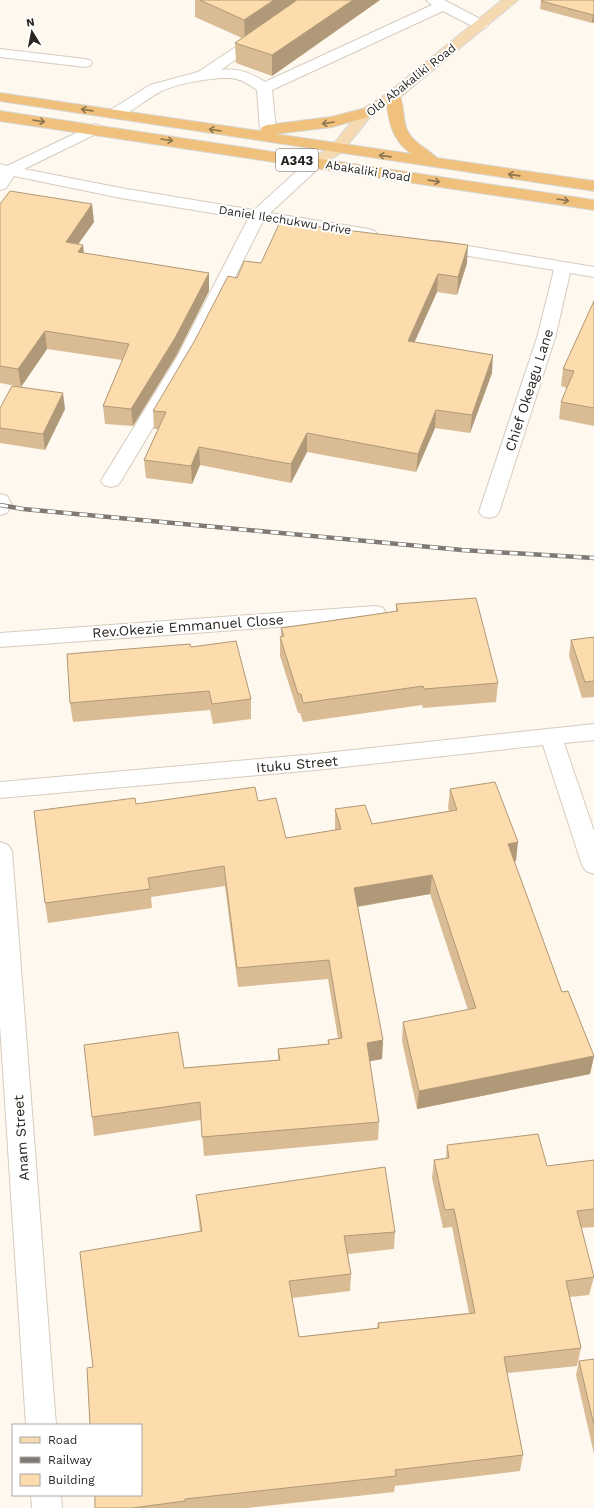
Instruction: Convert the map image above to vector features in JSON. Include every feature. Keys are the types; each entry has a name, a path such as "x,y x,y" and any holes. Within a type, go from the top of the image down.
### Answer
{"highway":[{"path":"393,96 395,116 402,137 426,156 432,163"},
{"name":"Abakaliki Road","path":"0,97 243,135 594,186"},
{"path":"243,135 268,130 332,122 366,113"},
{"name":"Abakaliki Road","path":"0,116 95,129 594,206"}],"main road":[{"name":"Old Abakaliki Road","path":"315,163 337,149 366,113 393,96 511,0"}],"street":[{"path":"264,88 438,2 481,25"},
{"path":"201,76 272,30"},
{"path":"0,53 85,63"},
{"path":"114,114 155,88 201,76 230,73 249,78 264,88"},
{"path":"264,88 268,130"},
{"path":"0,185 5,170 95,129"},
{"path":"111,480 186,357 258,215 315,163"},
{"name":"Daniel Ilechukwu Drive","path":"5,170 121,193 383,237"},
{"path":"422,243 594,272"},
{"name":"Chief Okeagu Lane","path":"490,512 546,338 563,267"},
{"path":"0,500 2,505 0,509"},
{"name":"Rev.Okezie Emmanuel Close","path":"0,640 376,613"},
{"name":"Ituku Street","path":"0,790 316,762 594,732"},
{"path":"551,736 594,865"},
{"name":"Anam Street","path":"0,851 41,1424"},
{"path":"46,1496 47,1508"}],"building":[{"path":"200,0 274,0 244,20"},
{"path":"297,0 353,0 272,55 235,43"},
{"path":"594,0 594,14 593,15 541,1"},
{"path":"10,191 92,204 66,242 83,245 78,252 209,273 175,338 131,409 103,406 129,344 45,331 18,369 0,366 0,204"},
{"path":"280,222 468,245 458,277 438,274 408,341 493,355 472,415 436,410 418,454 307,433 291,464 199,447 191,466 144,460 166,412 153,411 195,340 228,276 237,278 244,261 261,263"},
{"path":"594,301 594,408 561,402 574,371 563,369"},
{"path":"12,386 63,393 43,434 0,428 0,408"},
{"path":"476,598 498,683 424,689 423,686 303,703 301,694 298,694 280,637 284,636 281,628 398,611 396,604"},
{"path":"594,637 594,681 585,682 571,640"},
{"path":"236,641 251,699 212,704 209,691 70,703 67,654 190,644 191,647"},
{"path":"495,782 518,842 508,844 562,992 568,991 594,1056 419,1091 403,1022 476,1008 432,875 354,888 383,1040 367,1043 379,1122 202,1137 200,1102 92,1117 84,1045 178,1032 184,1068 280,1060 278,1049 329,1044 328,1040 342,1038 329,960 237,968 224,866 148,878 150,889 45,903 34,811 135,798 136,804 255,787 258,801 276,798 286,838 341,829 335,809 365,805 372,824 457,810 450,789"},
{"path":"538,1134 547,1166 594,1160 594,1209 577,1211 594,1277 566,1281 581,1348 504,1357 523,1455 395,1470 396,1476 185,1499 185,1501 132,1508 95,1508 95,1496 142,1496 142,1424 90,1424 87,1368 93,1367 80,1252 202,1231 196,1195 385,1167 395,1232 344,1236 351,1274 289,1281 299,1337 379,1328 378,1323 475,1313 454,1209 445,1210 434,1160 449,1158 447,1145"},
{"path":"594,1359 594,1425 579,1361"}],"railway":[{"path":"0,505 23,509 462,550 594,558"}]}
